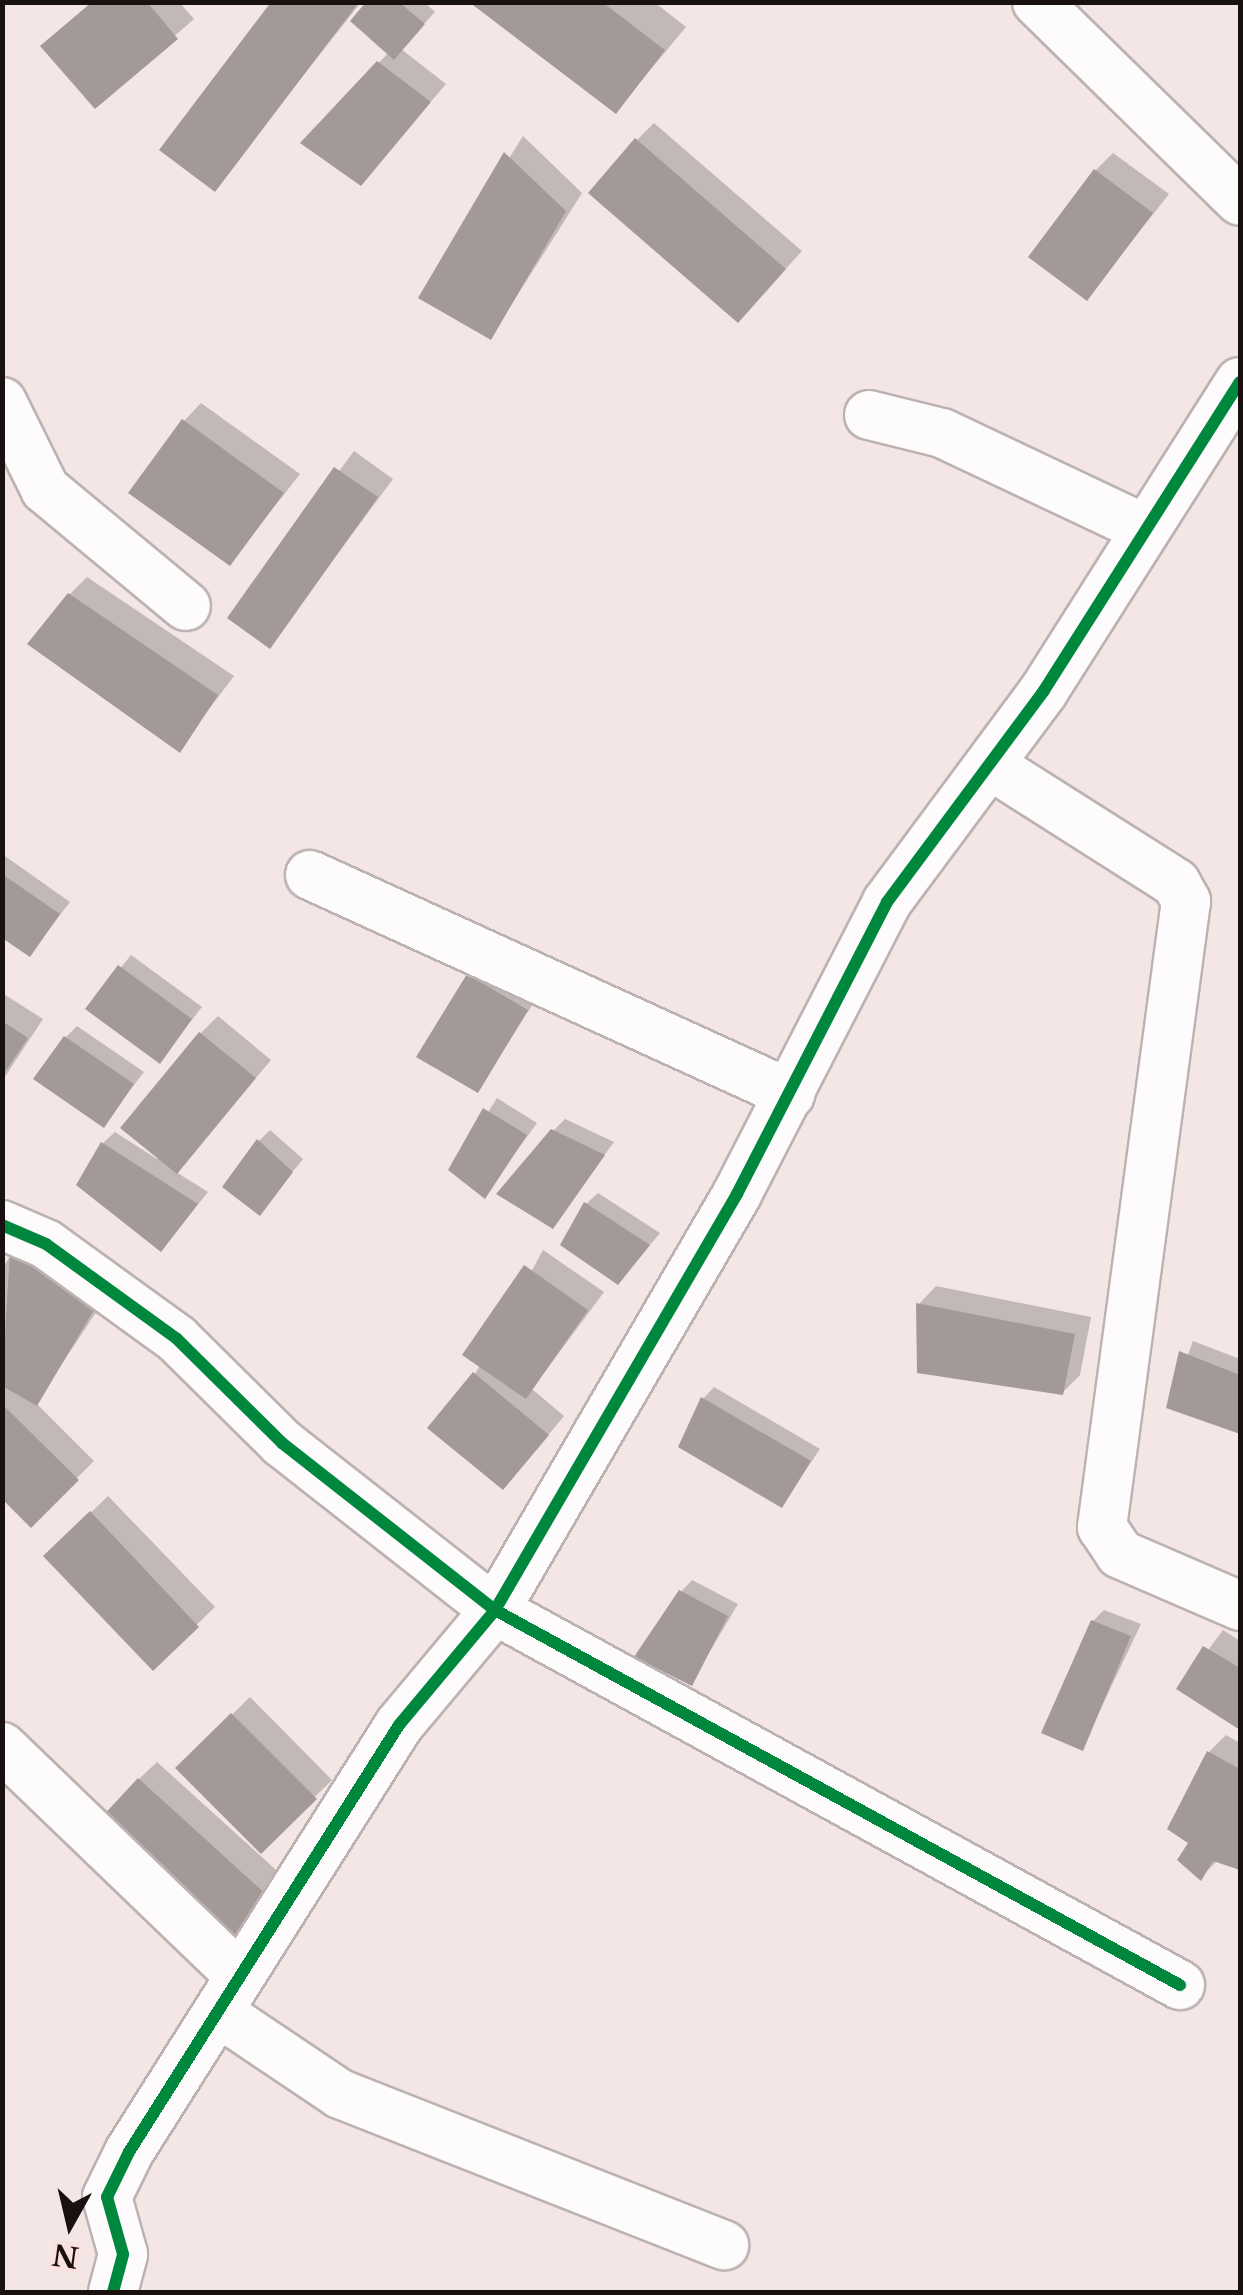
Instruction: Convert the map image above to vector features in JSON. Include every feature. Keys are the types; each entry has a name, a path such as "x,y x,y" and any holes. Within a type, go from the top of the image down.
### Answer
{"street":[{"path":"1037,2 1240,201"},
{"path":"114,2292 123,2254 107,2197 229,1994 399,1725 495,1610 790,1094 887,902 990,765 1240,382"},
{"path":"2,402 45,490 186,606"},
{"path":"869,415 942,432 1143,528"},
{"path":"990,765 1176,883 1186,902 1102,1527 1120,1554 1240,1606"},
{"path":"310,875 790,1094"},
{"path":"2,1225 46,1244 177,1340 282,1443 495,1610 1180,1985"},
{"path":"2,1746 229,1994 340,2094 724,2245"}],"building":[{"path":"92,2 147,2 178,39 95,109 40,46"},
{"path":"271,2 359,2 215,192 159,150"},
{"path":"366,2 399,2 425,24 394,60 350,21"},
{"path":"469,2 602,2 665,50 616,114"},
{"path":"377,61 431,102 361,186 300,143"},
{"path":"635,138 786,269 738,323 588,193"},
{"path":"504,152 566,211 491,340 418,298"},
{"path":"1094,169 1153,213 1087,301 1028,257"},
{"path":"182,419 284,493 230,566 128,493"},
{"path":"334,467 378,497 270,649 227,618"},
{"path":"68,593 218,695 180,753 27,644"},
{"path":"2,874 60,914 30,957 2,938"},
{"path":"118,965 192,1019 160,1064 85,1009"},
{"path":"467,974 528,1010 478,1093 416,1057"},
{"path":"2,1021 28,1038 2,1076"},
{"path":"199,1032 256,1078 177,1174 120,1128"},
{"path":"64,1036 134,1084 104,1128 33,1079"},
{"path":"483,1108 527,1135 485,1199 448,1170"},
{"path":"551,1129 605,1155 553,1229 496,1194"},
{"path":"257,1139 293,1172 260,1216 222,1187"},
{"path":"101,1142 198,1204 161,1252 76,1185"},
{"path":"584,1202 650,1245 618,1285 560,1245"},
{"path":"10,1251 98,1303 37,1406 2,1386"},
{"path":"524,1265 588,1310 526,1399 462,1355"},
{"path":"916,1303 1075,1334 1063,1395 917,1373"},
{"path":"1179,1351 1240,1375 1240,1434 1166,1408"},
{"path":"473,1372 549,1435 503,1490 427,1428"},
{"path":"701,1397 811,1461 782,1508 678,1447"},
{"path":"2,1404 79,1480 31,1528 2,1499"},
{"path":"90,1511 199,1627 153,1671 43,1556"},
{"path":"679,1590 728,1616 692,1686 634,1657"},
{"path":"1091,1620 1131,1636 1083,1751 1041,1733"},
{"path":"1203,1646 1240,1668 1240,1730 1176,1689"},
{"path":"231,1713 317,1799 261,1854 175,1768"},
{"path":"1207,1751 1240,1769 1240,1870 1213,1861 1201,1881 1177,1860 1188,1843 1167,1829"},
{"path":"138,1778 269,1897 230,1941 98,1821"}],"cycle path":[{"path":"113,2292 123,2254 107,2197 129,2152 399,1725 495,1610 737,1194 887,902 1043,692 1240,382"},
{"path":"2,1225 46,1244 177,1339 282,1443 495,1610 1180,1985"}]}
